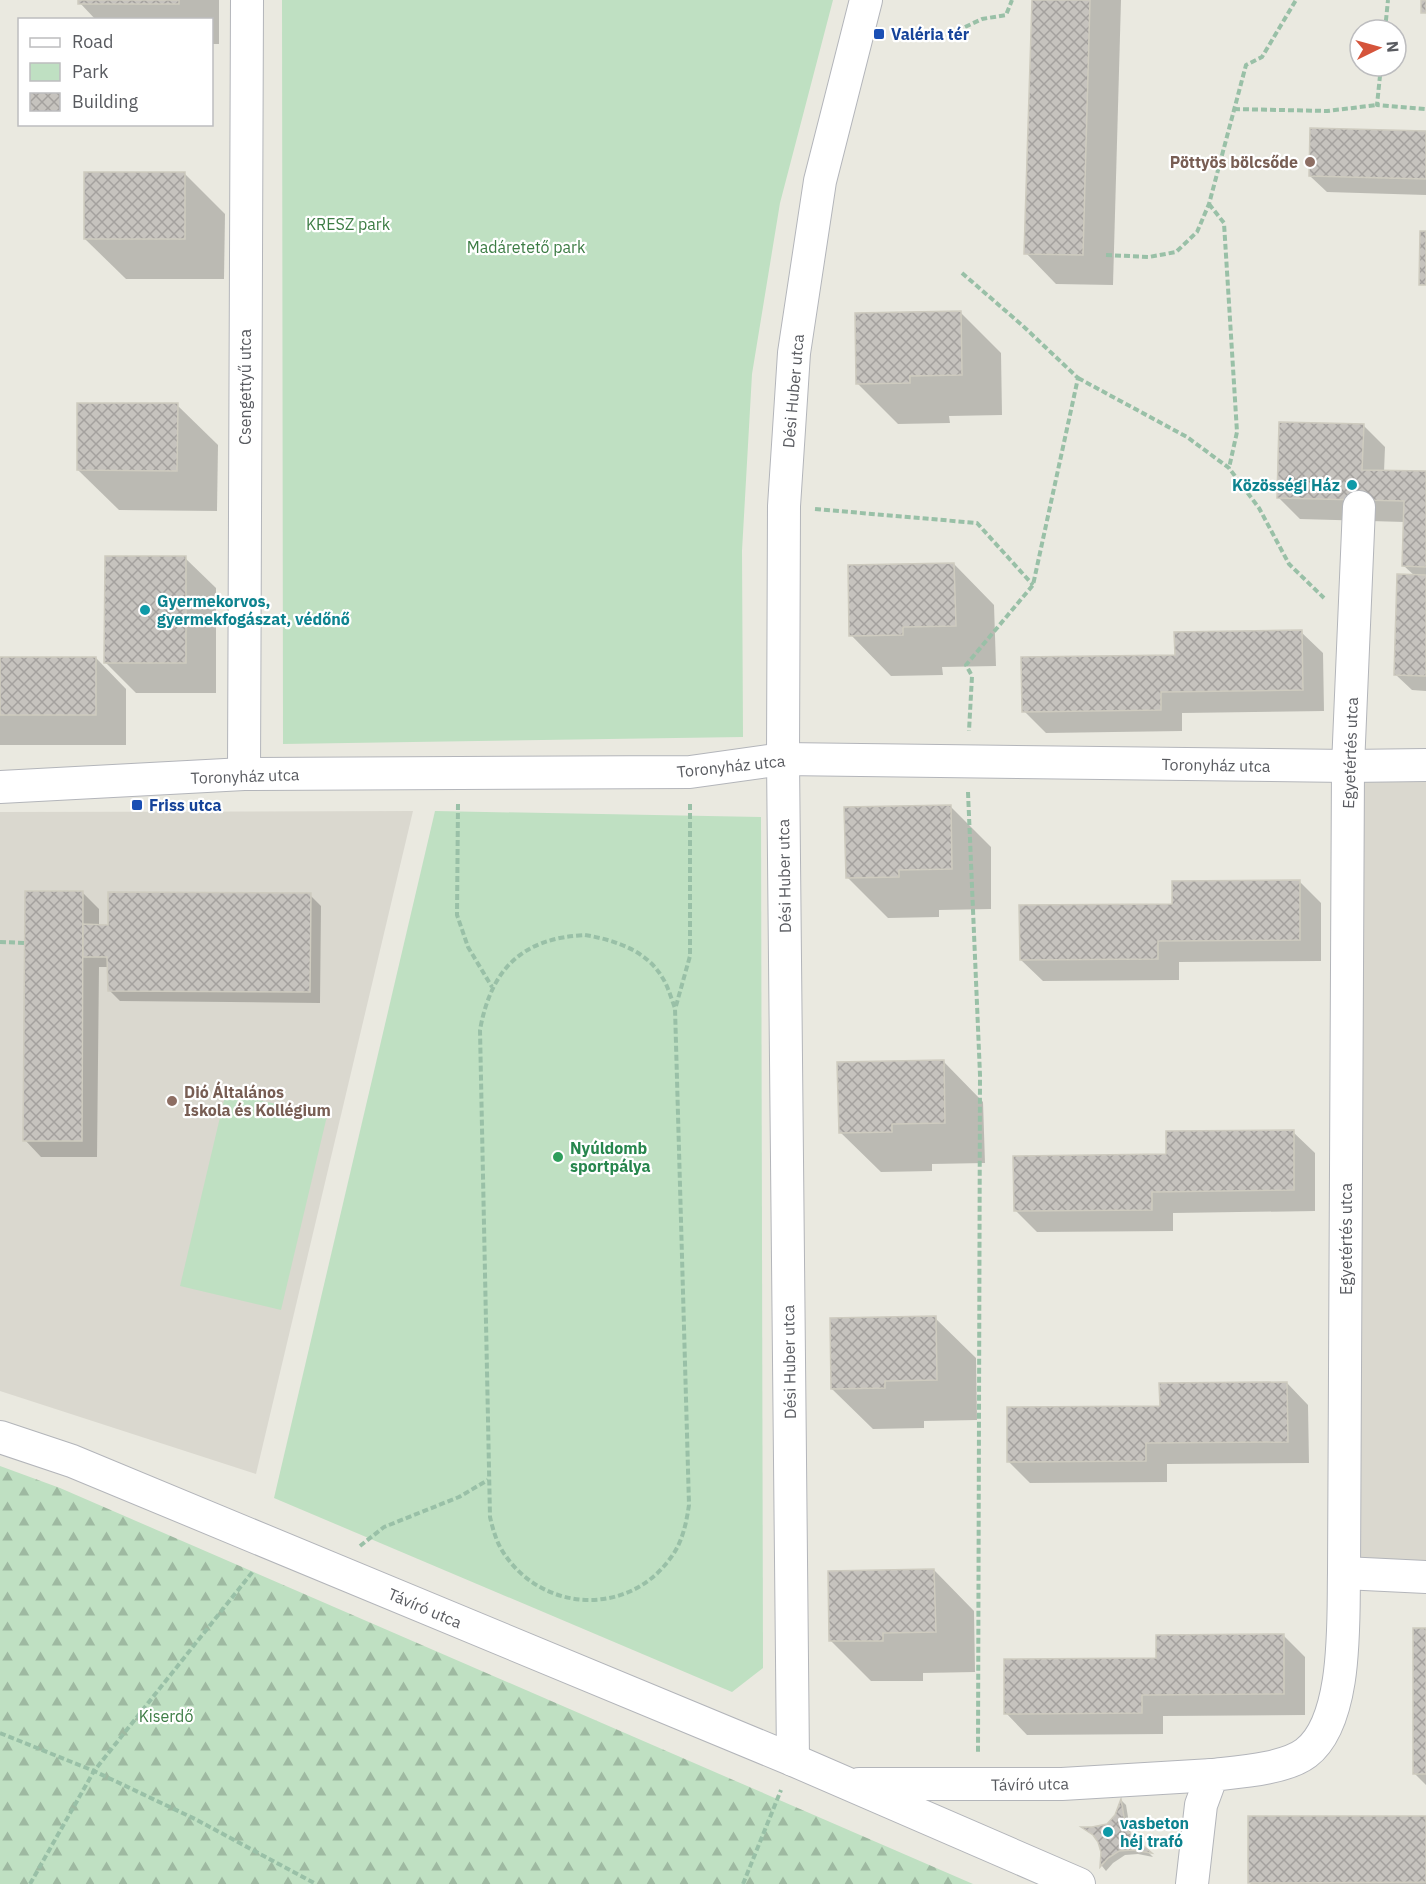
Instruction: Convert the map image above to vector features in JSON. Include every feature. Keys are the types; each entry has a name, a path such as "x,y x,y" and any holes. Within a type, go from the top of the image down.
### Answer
{"street":[{"name":"Csengettyű utca","path":"244,774 247,0"},
{"name":"Dési Huber utca","path":"793,1760 783,759 784,506 794,353 819,192 866,0"},
{"name":"Egyetértés utca","path":"1212,1775 1266,1768 1291,1761 1306,1753 1320,1736 1332,1711 1341,1671 1344,1573 1348,766 1359,507"},
{"name":"Toronyház utca","path":"0,787 244,774 690,772 783,759 1426,765"},
{"name":"Távíró utca","path":"0,1437 72,1461 793,1760 1079,1884"},
{"path":"1344,1573 1426,1577"},
{"name":"Távíró utca","path":"847,1784 1062,1784 1212,1775"},
{"path":"1192,1884 1201,1805 1212,1775"}],"path":[{"path":"965,27 982,19 1006,15 1012,0"},
{"path":"1106,255 1149,257 1176,252 1197,232 1209,204 1246,65 1262,57 1296,0"},
{"path":"1386,18 1388,0"},
{"path":"1377,105 1380,78"},
{"path":"1234,109 1327,111 1377,105 1426,109"},
{"path":"1209,204 1224,223 1237,432 1229,468"},
{"path":"962,273 1078,378 1187,437 1229,468 1259,508 1289,564 1330,605 1355,606"},
{"path":"978,1784 980,1075 967,761 972,676 966,665 1033,585 1078,378"},
{"path":"784,506 977,523 1033,585"},
{"path":"675,1008 662,976 646,960 628,947 607,939 585,935 562,936 522,953 505,969 492,987 484,1008 480,1030 490,1517 495,1536 504,1554 516,1569 530,1582 547,1592 566,1598 585,1601 604,1600 623,1595 641,1586 657,1574 670,1560 680,1543 689,1505 675,1008 690,956 690,772"},
{"path":"458,773 457,915 468,947 492,987"},
{"path":"0,942 25,943"},
{"path":"330,1569 384,1527 459,1497 489,1479"},
{"path":"30,1884 94,1771 273,1545"},
{"path":"0,1733 94,1771 195,1819 316,1884"},
{"path":"743,1884 793,1760"}],"shaded area":[{"path":"1426,775 1426,1567 1353,1566 1357,777"},
{"name":"Dió Általános Iskola és Kollégium","path":"413,811 256,1474 0,1391 0,812"}],"green space":[{"name":"Madáretető park","path":"282,0 833,0 780,203 752,374 742,551 743,737 283,744"},
{"name":"Nyúldomb sportpálya","path":"435,811 761,817 763,1668 732,1692 274,1498"},
{"path":"226,1092 327,1116 281,1310 180,1286"},
{"name":"Kiserdő","path":"0,1466 60,1488 973,1884 0,1884"}],"building":[{"path":"78,0 179,0 179,4 78,4"},
{"path":"1032,0 1090,0 1083,255 1024,254"},
{"path":"1421,0 1426,0 1426,13 1421,13"},
{"path":"1310,128 1426,131 1426,179 1309,176"},
{"path":"84,172 185,172 185,239 84,239"},
{"path":"1420,231 1426,231 1426,285 1419,285"},
{"path":"961,311 962,375 910,376 910,383 856,384 855,313"},
{"path":"77,403 178,403 177,471 77,470"},
{"name":"Közösségi Ház","path":"1279,422 1364,424 1362,470 1426,471 1426,567 1402,566 1404,501 1277,498"},
{"name":"Gyermekorvos, gyermekfogászat, védőnő","path":"105,556 186,556 186,663 104,663"},
{"path":"954,563 956,626 903,627 903,635 849,636 848,565"},
{"path":"1397,574 1426,575 1426,676 1394,675"},
{"path":"1302,630 1303,690 1161,692 1161,710 1022,712 1021,657 1175,655 1174,632"},
{"path":"0,657 96,657 96,715 0,715"},
{"path":"951,805 952,869 899,870 899,877 846,878 844,807"},
{"path":"1300,880 1300,940 1158,941 1158,959 1020,960 1019,905 1172,904 1172,881"},
{"path":"25,891 83,891 82,1141 23,1141"},
{"path":"108,892 311,893 310,992 108,991 107,957 83,957 83,924 108,925"},
{"path":"944,1060 945,1123 892,1124 892,1132 839,1133 837,1062"},
{"path":"1294,1130 1294,1190 1152,1192 1152,1210 1014,1211 1013,1156 1166,1154 1166,1131"},
{"path":"936,1316 937,1380 885,1381 885,1388 831,1389 830,1318"},
{"path":"1287,1382 1288,1442 1146,1443 1146,1461 1007,1462 1007,1407 1160,1406 1159,1383"},
{"path":"934,1569 936,1632 883,1633 883,1641 829,1641 828,1571"},
{"path":"1413,1628 1426,1628 1426,1774 1413,1774"},
{"path":"1284,1634 1284,1694 1142,1695 1142,1713 1004,1714 1004,1659 1156,1658 1156,1635"},
{"name":"vasbeton héj trafó","path":"1121,1799 1126,1829 1152,1853 1119,1851 1100,1867 1101,1852 1098,1842 1093,1835 1081,1827 1107,1824 1115,1815"},
{"path":"1248,1816 1426,1816 1426,1882 1248,1883"}],"place":[{"name":"Valéria tér","path":"879,34"},
{"name":"Pöttyös bölcsőde","path":"1310,162"},
{"name":"Közösségi Ház","path":"1352,485"},
{"name":"Gyermekorvos, gyermekfogászat, védőnő","path":"145,610"},
{"name":"Friss utca","path":"137,805"},
{"name":"Dió Általános Iskola és Kollégium","path":"172,1101"},
{"name":"Nyúldomb sportpálya","path":"558,1157"},
{"name":"vasbeton héj trafó","path":"1108,1832"}],"park label":[{"name":"KRESZ park","path":"348,224"}]}
